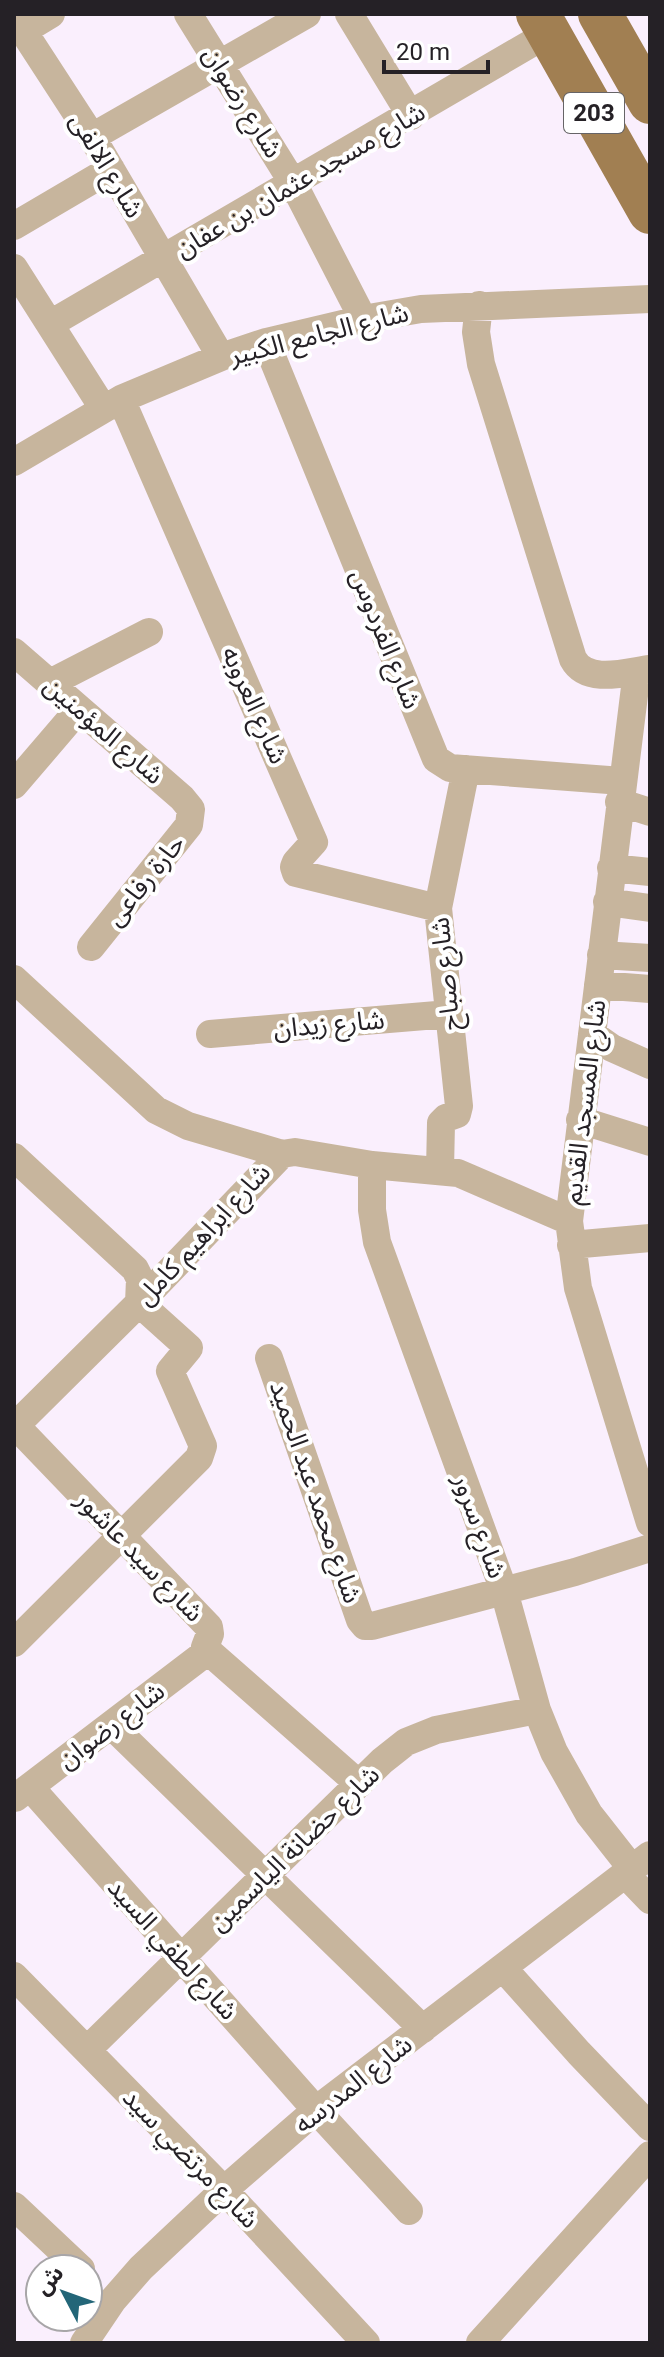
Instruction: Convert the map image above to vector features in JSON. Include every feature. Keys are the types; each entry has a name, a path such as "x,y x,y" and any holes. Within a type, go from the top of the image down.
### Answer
{"main road":[{"name":"203","path":"600,14 650,102"},
{"name":"203","path":"544,24 650,212"}],"street":[{"path":"18,24 51,14"},
{"name":"شارع رضوان","path":"188,14 293,183 363,319"},
{"path":"92,137 307,14"},
{"path":"349,14 411,116"},
{"name":"شارع الالفى","path":"18,24 92,137 221,357"},
{"name":"شارع مسجد عثمان بن عفان","path":"50,324 411,116 544,24"},
{"path":"14,226 111,169"},
{"path":"14,268 50,324 112,404"},
{"name":"شارع الجامع الكبير","path":"14,462 112,404 221,357 266,342 421,309 650,299"},
{"path":"479,305 476,332 481,364 573,659 577,667 589,674 643,670"},
{"name":"شارع الفردوس","path":"266,342 432,752 443,765 621,792 650,812"},
{"name":"شارع العروبه","path":"112,404 314,842 296,862 296,873 438,908"},
{"path":"50,683 149,632"},
{"name":"شارع المؤمنين","path":"14,652 191,809"},
{"name":"شارع المسجد القديم","path":"643,670 611,868 580,1120 570,1233 578,1288 650,1523"},
{"path":"14,785 79,709"},
{"name":"شارع صباح","path":"440,1170 441,1123 457,1114 459,1106 438,908 466,769"},
{"name":"حارة رفاعى","path":"91,947 189,825 191,809"},
{"path":"611,868 650,872"},
{"path":"607,902 650,908"},
{"path":"601,955 650,958"},
{"path":"14,979 156,1110 188,1126 282,1154"},
{"path":"598,985 650,989"},
{"name":"شارع زيدان","path":"210,1034 449,1014"},
{"path":"592,1034 612,1048 650,1065"},
{"path":"580,1120 650,1142"},
{"name":"شارع ابراهيم كامل","path":"14,1426 139,1303 282,1154 295,1152 372,1165 458,1173 570,1233"},
{"path":"14,1157 135,1269 140,1279 139,1303 189,1349 171,1368 170,1374 203,1446 202,1452 123,1537 14,1643"},
{"name":"شارع سرور","path":"372,1165 372,1210 377,1242 504,1591 537,1710 570,1784 596,1823 636,1867 650,1900"},
{"path":"570,1233 650,1238"},
{"name":"شارع محمد عبد الحميد","path":"269,1358 365,1626 504,1591"},
{"name":"شارع سيد عاشور","path":"14,1426 209,1627 205,1647 208,1651 359,1784"},
{"path":"504,1591 650,1548"},
{"name":"شارع رضوان","path":"22,1793 208,1651"},
{"name":"شارع حضانة الياسمين","path":"87,2050 359,1784 406,1742 436,1730 537,1710"},
{"path":"111,1725 423,2029"},
{"name":"شارع لطفي السيد","path":"22,1793 181,1958 409,2211"},
{"name":"شارع المدرسه","path":"84,2343 113,2300 141,2268 316,2110 636,1867"},
{"path":"503,1968 650,2127"},
{"name":"شارع مرتضي سيد","path":"14,1976 224,2190 366,2343"},
{"path":"480,2343 650,2155"},
{"path":"14,2206 64,2253"},
{"path":"104,2291 113,2300"}]}
